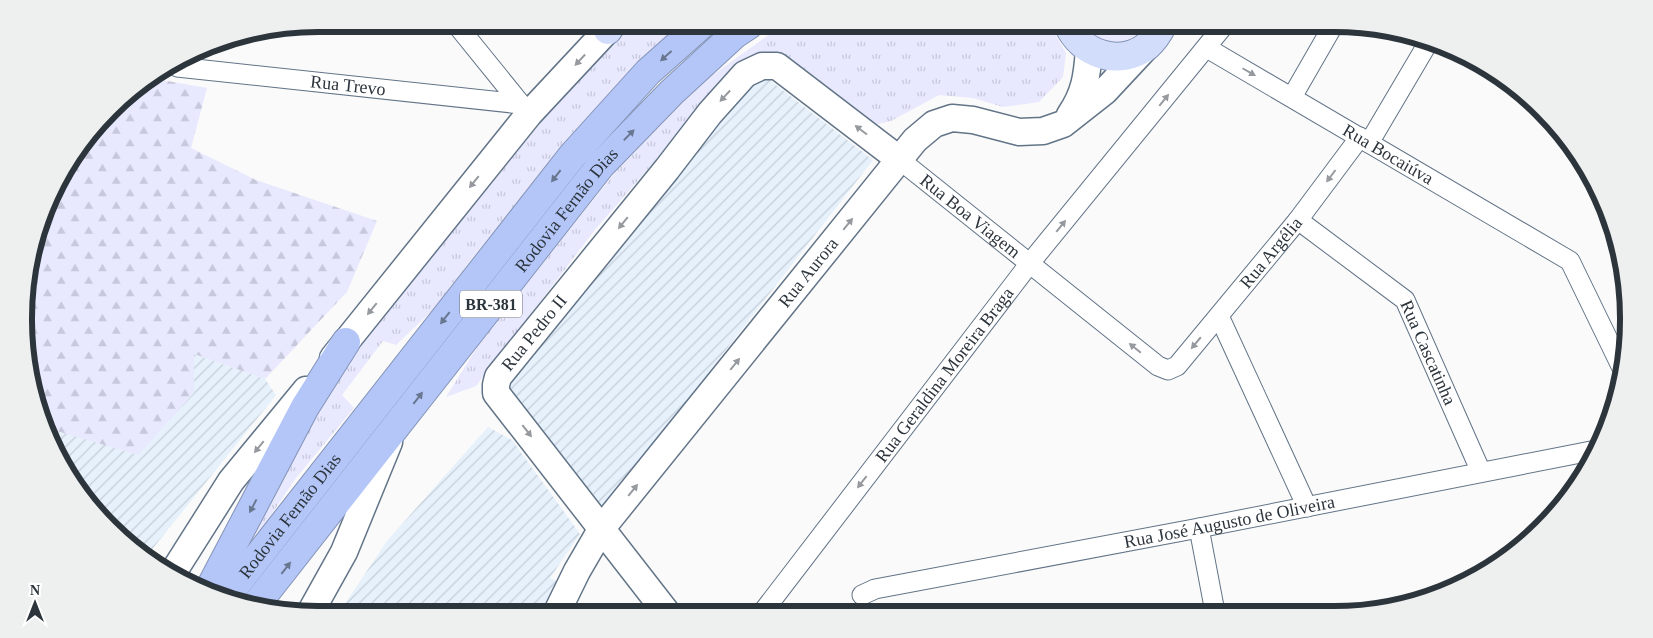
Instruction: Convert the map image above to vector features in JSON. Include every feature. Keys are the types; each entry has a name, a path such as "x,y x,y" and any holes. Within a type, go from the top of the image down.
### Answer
{"highway":[{"name":"Rodovia Fernão Dias","path":"231,591 572,156 648,72 693,32"},
{"name":"Rodovia Fernão Dias","path":"261,600 601,164 672,92 738,32"},
{"path":"212,585 305,408 346,342"}],"main road":[{"path":"1071,32 1089,50 1104,56 1119,57 1134,54 1147,46 1159,32"}],"street":[{"path":"462,32 525,109"},
{"path":"176,567 231,481 346,342 525,109 604,32"},
{"name":"Rua Geraldina Moreira Braga","path":"767,606 1030,263 1219,32"},
{"path":"1292,97 1329,32"},
{"name":"Rua Aurora","path":"560,606 576,571 602,528 915,140 934,124 952,118 973,120 1019,132 1043,131 1063,124 1105,91 1147,46"},
{"name":"Rua Bocaiúva","path":"1206,48 1570,261 1618,359"},
{"name":"Rua Argélia","path":"1176,366 1364,140 1425,48"},
{"path":"1063,124 1076,106 1084,89 1089,50"},
{"name":"Rua Boa Viagem","path":"762,66 777,66 900,160 1158,366 1168,370 1176,366"},
{"name":"Rua Pedro II","path":"662,606 496,393 496,385 498,377 667,169 710,112 745,74 762,66"},
{"name":"Rua Trevo","path":"182,68 525,109"},
{"name":"Rua Cascatinha","path":"1298,220 1405,300 1481,472"},
{"path":"1219,316 1307,507"},
{"path":"314,606 344,552 394,429"},
{"name":"Rua José Augusto de Oliveira","path":"862,595 875,589 1588,452"},
{"path":"1199,528 1214,606"}],"shaded area":[{"path":"767,78 873,160 595,519 504,391 737,83"},
{"path":"194,354 265,379 276,395 151,551 116,522 103,507 105,505 91,492 80,477 56,430 138,455"},
{"path":"488,427 512,440 580,534 550,578 564,584 552,606 343,606 387,541"}],"green space":[{"path":"620,32 673,32 608,98 537,178 434,309 396,345 383,341 342,395 354,408 296,478 263,527 243,546 301,435 360,341 509,157"},
{"path":"773,32 1054,32 1066,53 1063,77 1039,102 1003,107 973,98 939,95 891,121 869,126 775,57 713,94 594,231 476,386 446,397 491,325 541,266 618,169 703,82"},
{"path":"1089,32 1139,32 1126,41 1114,44 1101,42"},
{"path":"160,81 207,88 191,148 256,180 377,221 347,292 265,379 194,354 194,393 138,455 57,431 81,477 54,429 38,375 32,319 35,282 42,245 54,209 81,160 116,116"},
{"path":"91,492 105,505 103,507"}]}
